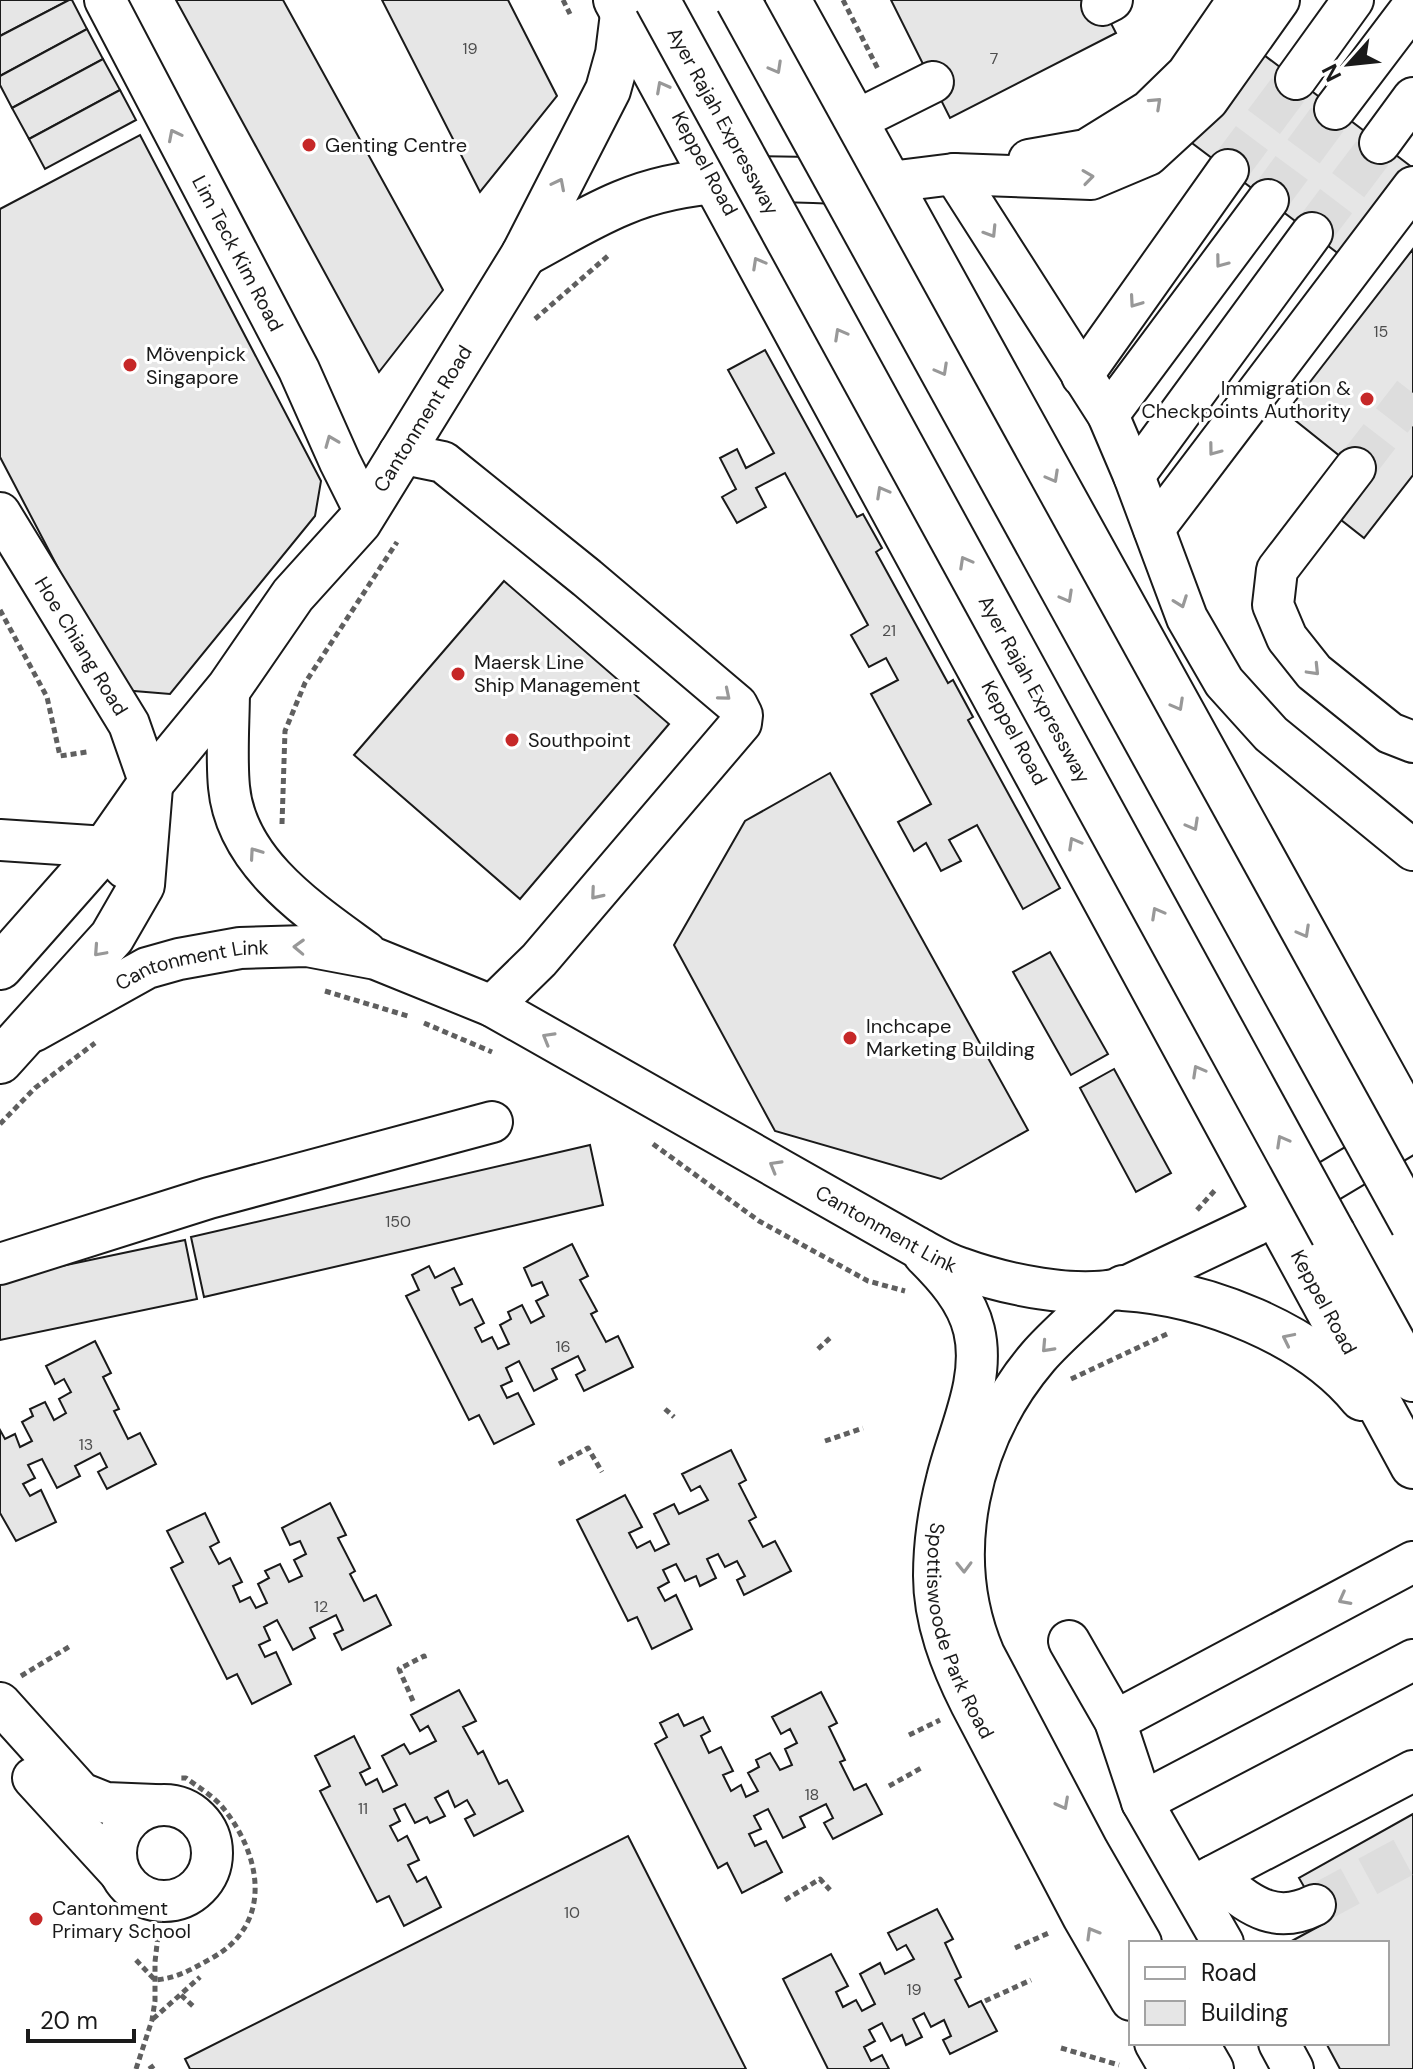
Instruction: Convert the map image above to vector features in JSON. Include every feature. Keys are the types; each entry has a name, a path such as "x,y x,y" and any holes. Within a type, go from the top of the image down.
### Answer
{"main road":[{"path":"738,0 1413,1224"},
{"path":"788,0 1413,1131"},
{"name":"Cantonment Road","path":"0,967 106,847 150,784 229,688 293,595 359,522 524,254 608,90 632,5"},
{"name":"Keppel Road","path":"632,5 713,180 1408,1458"},
{"name":"Ayer Rajah Expressway","path":"632,5 1413,1379"},
{"path":"524,254 622,202 713,180 890,182"},
{"path":"10,1050 112,937 142,885 150,784"},
{"path":"1113,1290 1159,1290 1219,1306 1312,1351 1345,1377 1408,1458"}],"street":[{"name":"Lim Teck Kim Road","path":"105,0 299,370 365,512"},
{"path":"890,182 954,174 1086,150 1149,111 1187,74 1238,0"},
{"path":"954,174 1091,179 1148,155 1208,100 1279,0"},
{"path":"1296,79 1353,0"},
{"path":"1335,109 1413,6"},
{"path":"855,121 933,82"},
{"path":"1380,143 1413,98"},
{"path":"1082,376 1228,170"},
{"path":"954,174 1108,415 1187,618 1224,682 1271,734 1413,850"},
{"path":"1154,529 1413,187"},
{"path":"1108,415 1268,200"},
{"path":"1134,476 1312,233"},
{"path":"399,453 443,462 737,705 742,715 741,723 539,960 492,1006"},
{"path":"1355,468 1277,570 1273,605 1287,638 1314,672 1390,733 1413,742"},
{"name":"Hoe Chiang Road","path":"0,513 129,724 150,784"},
{"name":"Cantonment Link","path":"229,688 229,788 252,852 312,913 376,959"},
{"path":"0,840 106,847 142,885"},
{"name":"Cantonment Link","path":"10,1050 134,975 179,959 240,948 307,946 376,959 492,1006 956,1267 988,1277 1053,1288 1113,1290"},
{"path":"0,1264 209,1198 492,1122"},
{"path":"1113,1290 1276,1214 1413,1131"},
{"name":"Spottiswoode Park Road","path":"915,1246 963,1303 974,1328 977,1349 971,1399 947,1479 939,1519 934,1578 944,1641 971,1704 1083,1917 1129,1997"},
{"name":"Spottiswoode Park Road","path":"1113,1290 1038,1356 1019,1380 1001,1413 970,1489 962,1567 966,1602 984,1654 1088,1851 1140,1941"},
{"path":"1115,1721 1413,1562"},
{"path":"1069,1641 1115,1721 1142,1802 1202,1882 1222,1941"},
{"path":"1142,1802 1413,1660"},
{"path":"0,1736 57,1807 138,1895 162,1900 186,1895 207,1876 212,1859 212,1840 193,1815 174,1806 106,1803 81,1793 8,1691"},
{"path":"1202,1882 1413,1771"},
{"path":"119,1872 117,1856 121,1835 129,1822 155,1805"},
{"path":"1202,1882 1262,1910 1283,1915 1301,1912 1315,1905"},
{"path":"1156,2045 1170,2069"},
{"path":"1199,2045 1213,2069"},
{"path":"1280,2045 1293,2069"}],"path":[{"path":"563,0 570,14"},
{"path":"0,610 47,697 60,756 87,752"},
{"path":"1067,1382 1174,1331"},
{"path":"818,1349 830,1338"},
{"path":"665,1409 674,1417"},
{"path":"825,1441 863,1428"},
{"path":"559,1464 588,1448 602,1472"},
{"path":"8,1691 72,1645"},
{"path":"413,1701 399,1669 424,1656 426,1662"},
{"path":"909,1735 934,1723"},
{"path":"889,1786 923,1767"},
{"path":"785,1900 820,1879 830,1890"},
{"path":"136,2069 155,2001 155,1962 162,1900"},
{"path":"1015,1948 1046,1934"},
{"path":"152,2020 200,1977"},
{"path":"985,2001 1031,1980"},
{"path":"181,1995 194,2007"},
{"path":"1061,2048 1119,2065"},
{"path":"149,2069 156,2064"}],"building":[{"path":"0,0 69,0 0,36"},
{"path":"72,0 87,29 0,76 0,36"},
{"name":"Genting Centre","path":"176,0 283,0 443,290 379,372"},
{"path":"382,0 508,0 557,96 480,192"},
{"path":"891,0 1099,0 1116,33 950,118"},
{"path":"87,29 103,59 12,108 0,85 0,76"},
{"path":"1256,49 1413,168 1368,276 1188,140"},
{"path":"103,59 120,90 29,139 12,108"},
{"path":"120,90 136,120 45,169 29,139"},
{"name":"Mövenpick Singapore","path":"140,135 321,481 315,516 170,694 122,690 0,457 0,209"},
{"path":"1413,249 1413,475 1364,538 1331,512 1361,473 1286,413"},
{"path":"765,350 857,517 863,514 882,548 876,552 948,683 953,680 973,717 968,720 1060,888 1023,909 977,825 949,840 961,861 941,871 926,843 914,851 898,822 931,804 871,694 898,680 886,658 869,667 851,635 868,625 785,473 756,488 766,507 737,523 722,497 736,489 720,458 737,449 746,468 774,453 728,370"},
{"name":"Southpoint","path":"504,581 669,724 520,899 354,755"},
{"name":"Inchcape Marketing Building","path":"830,773 1028,1130 941,1179 775,1131 674,945 745,821"},
{"path":"1050,952 1108,1054 1071,1075 1013,972"},
{"path":"1114,1069 1171,1173 1136,1192 1080,1088"},
{"path":"590,1145 603,1205 204,1297 191,1237"},
{"path":"185,1240 197,1299 0,1340 0,1279"},
{"path":"572,1244 588,1276 580,1280 597,1311 591,1314 606,1342 618,1336 633,1367 584,1391 576,1375 585,1370 578,1356 552,1369 557,1379 534,1391 519,1361 506,1368 512,1381 501,1386 507,1398 518,1393 534,1424 494,1444 479,1415 469,1420 406,1296 419,1290 412,1275 429,1266 435,1278 454,1268 462,1284 452,1288 460,1305 472,1299 484,1323 475,1328 482,1342 492,1337 498,1349 509,1344 500,1325 511,1319 508,1312 522,1305 531,1323 544,1316 536,1301 548,1295 542,1282 532,1286 524,1268"},
{"path":"95,1341 111,1373 103,1377 119,1409 114,1411 128,1439 140,1433 156,1464 107,1489 98,1472 107,1467 100,1453 75,1466 80,1476 57,1488 42,1459 28,1465 35,1478 23,1484 30,1496 41,1490 56,1522 16,1541 0,1513 0,1430 5,1439 15,1434 20,1447 32,1441 22,1422 33,1416 30,1409 45,1402 54,1420 66,1413 59,1399 71,1392 64,1379 55,1384 46,1366"},
{"path":"731,1450 746,1480 739,1484 756,1517 749,1521 763,1547 775,1541 791,1571 744,1595 737,1580 745,1576 737,1561 725,1567 718,1554 707,1559 716,1578 700,1586 696,1576 685,1581 676,1564 663,1570 669,1582 658,1588 665,1601 676,1595 692,1629 652,1649 637,1617 628,1621 577,1520 625,1495 642,1527 629,1533 637,1548 650,1541 655,1551 669,1544 654,1514 674,1504 679,1514 708,1500 700,1486 691,1491 682,1474"},
{"path":"330,1503 346,1535 338,1538 355,1571 350,1574 364,1601 376,1595 391,1625 342,1650 334,1634 343,1630 336,1615 310,1628 315,1638 293,1650 277,1620 264,1627 270,1640 259,1645 265,1657 276,1652 291,1684 252,1704 237,1674 227,1679 171,1568 183,1562 167,1531 205,1513 219,1542 210,1547 219,1564 230,1558 242,1582 233,1586 240,1602 250,1597 256,1608 267,1603 258,1584 269,1578 265,1571 280,1564 289,1582 302,1576 294,1560 306,1554 300,1541 290,1545 282,1528"},
{"path":"459,1690 476,1721 463,1727 478,1754 483,1751 499,1784 507,1780 523,1811 474,1836 465,1819 475,1814 467,1800 455,1807 448,1791 435,1798 445,1816 430,1823 427,1817 415,1823 405,1804 394,1809 400,1821 390,1826 398,1841 407,1836 419,1860 408,1865 417,1882 426,1877 441,1907 404,1926 389,1896 377,1902 320,1791 330,1786 315,1756 354,1736 370,1768 360,1773 366,1785 377,1779 383,1792 397,1785 382,1756 404,1744 410,1754 436,1741 428,1726 420,1731 411,1715"},
{"path":"821,1692 837,1723 829,1727 845,1760 840,1762 854,1790 866,1784 882,1814 833,1839 824,1823 833,1818 826,1804 800,1817 805,1827 783,1838 768,1809 754,1816 761,1829 749,1834 755,1846 766,1841 782,1872 742,1893 727,1863 718,1868 655,1744 667,1737 660,1723 678,1714 684,1726 703,1717 710,1731 701,1736 709,1753 721,1747 733,1771 723,1775 731,1791 741,1785 746,1797 758,1791 748,1773 759,1767 756,1760 770,1753 780,1770 792,1765 785,1749 797,1743 790,1729 781,1734 772,1717"},
{"path":"1413,1814 1413,2069 1340,2069 1327,2045 1389,2045 1389,1941 1292,1941 1325,1923 1299,1878"},
{"path":"628,1836 746,2069 190,2069 185,2059"},
{"path":"937,1909 953,1939 945,1943 961,1977 955,1980 969,2007 981,2001 997,2031 950,2054 943,2040 951,2036 944,2020 931,2027 924,2013 913,2019 922,2037 906,2045 902,2035 891,2041 882,2023 869,2030 875,2041 864,2047 871,2061 882,2055 889,2069 828,2069 783,1979 831,1954 848,1986 836,1992 843,2007 856,2000 862,2011 875,2004 860,1974 880,1963 885,1974 914,1959 906,1945 897,1950 888,1933"}],"tunnel":[{"path":"1228,170 1296,79"},
{"path":"1268,200 1335,109"},
{"path":"1312,233 1380,143"},
{"path":"1355,468 1413,393"},
{"path":"1315,1905 1413,1852"}],"place":[{"name":"Genting Centre","path":"309,145"},
{"name":"Mövenpick Singapore","path":"130,365"},
{"name":"Immigration & Checkpoints Authority","path":"1367,399"},
{"name":"Maersk Line Ship Management","path":"458,674"},
{"name":"Southpoint","path":"512,740"},
{"name":"Inchcape Marketing Building","path":"850,1038"},
{"name":"Cantonment Primary School","path":"36,1919"}]}
